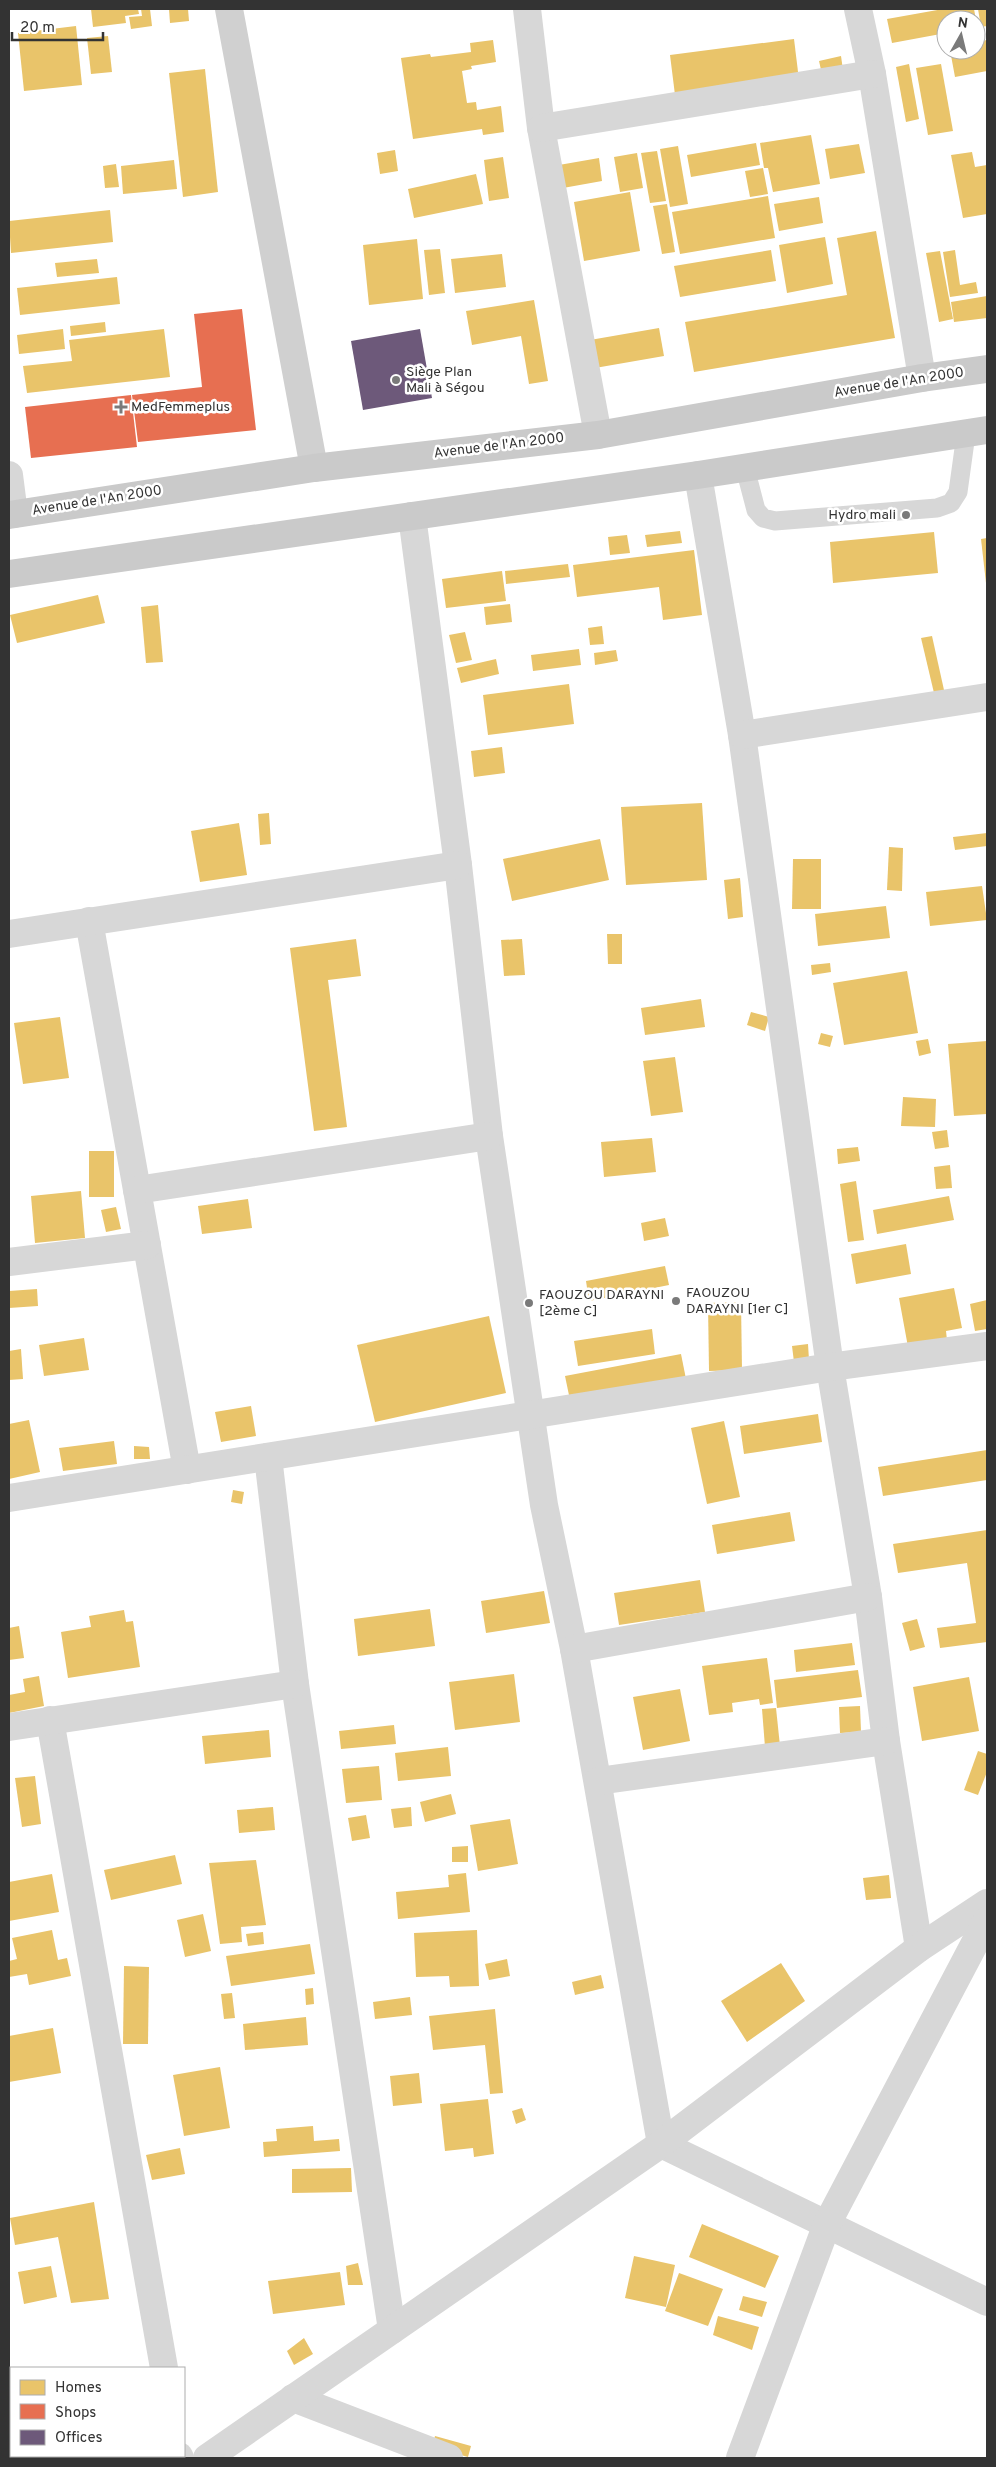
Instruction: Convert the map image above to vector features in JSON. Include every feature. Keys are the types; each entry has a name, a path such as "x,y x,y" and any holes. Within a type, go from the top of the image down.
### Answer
{"main road":[{"name":"Avenue de l'An 2000","path":"12,514 314,468 598,435 922,378 987,369"},
{"path":"9,574 698,476 977,432"}],"street":[{"path":"229,9 314,468"},
{"path":"527,9 541,128 598,435"},
{"path":"858,9 872,74 922,378"},
{"path":"541,128 872,74"},
{"path":"9,475 12,514"},
{"path":"698,476 742,735 830,1367 868,1597 886,1741 918,1948"},
{"path":"412,516 458,865 489,1136 544,1505 574,1649 661,2144"},
{"path":"742,735 987,697"},
{"path":"9,934 458,865"},
{"path":"89,921 187,1470"},
{"path":"137,1190 489,1136"},
{"path":"9,1262 147,1245"},
{"path":"9,1498 830,1367 987,1346"},
{"path":"268,1457 295,1684 392,2330"},
{"path":"574,1649 868,1597"},
{"path":"9,1726 295,1684"},
{"path":"50,1720 164,2367"},
{"path":"598,1781 886,1741"},
{"path":"207,2458 661,2144 918,1948 987,1903"},
{"path":"740,2458 827,2224 987,1920"},
{"path":"661,2144 987,2302"},
{"path":"293,2398 449,2458"}],"lane":[{"path":"745,468 756,510 763,518 775,521 937,508 951,503 958,492 977,432"}],"building: Homes":[{"path":"91,9 138,9 139,14 125,16 126,23 93,27"},
{"path":"141,9 150,9 152,26 131,29 129,17 142,16"},
{"path":"169,9 188,9 189,21 170,23"},
{"path":"974,9 974,10 937,10"},
{"path":"987,9 987,26 986,10 978,10"},
{"path":"936,10 936,35 892,43 887,19"},
{"path":"76,26 82,85 24,91 18,33"},
{"path":"108,36 112,72 91,74 87,38"},
{"path":"794,39 799,80 675,95 670,55"},
{"path":"493,40 496,62 471,66 472,69 462,71 467,103 476,102 477,110 501,106 504,132 483,135 482,129 413,139 401,58 430,54 431,57 471,52 470,43"},
{"path":"986,40 987,71 955,77 952,60 986,60"},
{"path":"841,56 843,70 822,74 819,61"},
{"path":"909,64 919,119 906,122 896,67"},
{"path":"941,64 953,131 928,135 916,68"},
{"path":"205,69 218,192 183,197 169,73"},
{"path":"811,135 820,184 773,192 768,168 764,168 760,143"},
{"path":"756,143 760,165 691,177 687,155"},
{"path":"859,144 865,173 830,179 825,149"},
{"path":"678,146 688,204 670,207 660,149"},
{"path":"395,150 398,171 380,174 377,153"},
{"path":"657,151 666,201 650,203 641,153"},
{"path":"972,152 975,167 987,165 987,214 963,218 951,155"},
{"path":"637,153 643,188 620,192 614,157"},
{"path":"503,157 509,198 489,201 484,160"},
{"path":"599,158 602,181 563,188 559,165"},
{"path":"174,160 177,189 123,194 121,166"},
{"path":"116,164 119,187 105,188 103,166"},
{"path":"763,168 768,194 750,197 745,171"},
{"path":"476,174 483,204 414,218 408,189"},
{"path":"630,192 640,251 584,261 574,202"},
{"path":"768,196 775,238 680,254 672,212"},
{"path":"819,197 823,223 779,231 774,204"},
{"path":"667,204 675,252 662,254 653,206"},
{"path":"110,210 113,242 11,253 9,221"},
{"path":"876,231 895,338 694,372 685,322 847,295 837,238"},
{"path":"825,237 833,284 787,293 779,245"},
{"path":"417,239 423,299 369,305 363,245"},
{"path":"440,249 445,293 429,295 424,250"},
{"path":"771,250 776,281 680,297 674,266"},
{"path":"955,250 960,285 976,282 978,293 950,297 943,252"},
{"path":"940,251 953,319 939,322 926,253"},
{"path":"502,254 506,287 455,293 451,259"},
{"path":"97,259 99,273 57,277 55,263"},
{"path":"117,277 120,304 20,315 17,288"},
{"path":"987,296 987,318 954,322 951,302"},
{"path":"534,300 548,381 529,384 521,336 472,345 466,311"},
{"path":"105,322 106,332 71,336 70,326"},
{"path":"659,328 664,356 595,368 590,340"},
{"path":"63,329 65,349 19,354 17,335"},
{"path":"164,329 170,377 27,393 23,366 72,361 69,340"},
{"path":"680,531 682,543 647,547 645,535"},
{"path":"934,532 938,573 833,583 830,542"},
{"path":"627,535 630,553 610,555 608,537"},
{"path":"987,538 987,583 986,583 981,539"},
{"path":"694,550 702,615 663,620 659,587 577,597 573,565"},
{"path":"568,564 570,577 506,584 505,571"},
{"path":"502,571 506,601 446,608 442,579"},
{"path":"98,595 105,623 17,643 10,615"},
{"path":"510,604 512,622 486,625 484,607"},
{"path":"158,605 163,662 146,663 141,607"},
{"path":"602,626 604,644 590,645 588,628"},
{"path":"465,632 472,660 456,663 449,635"},
{"path":"932,636 944,690 934,693 921,638"},
{"path":"579,649 581,665 533,671 531,655"},
{"path":"616,650 618,661 595,665 594,653"},
{"path":"496,659 499,674 461,683 457,668"},
{"path":"569,684 574,724 488,735 483,695"},
{"path":"502,747 505,773 474,777 471,751"},
{"path":"702,803 707,880 626,885 621,807"},
{"path":"269,813 271,844 260,845 258,814"},
{"path":"239,823 247,875 200,882 191,831"},
{"path":"987,833 987,846 955,850 953,837"},
{"path":"600,839 609,880 512,901 503,859"},
{"path":"889,847 903,848 902,891 887,890"},
{"path":"793,859 821,859 821,909 792,909"},
{"path":"740,878 743,917 728,919 724,880"},
{"path":"982,886 987,920 930,926 926,892"},
{"path":"886,906 890,938 818,946 815,914"},
{"path":"607,934 622,934 622,964 608,964"},
{"path":"356,939 361,976 328,980 347,1127 314,1131 290,948"},
{"path":"522,939 525,975 504,976 501,940"},
{"path":"830,963 831,972 812,975 811,965"},
{"path":"907,971 918,1033 844,1045 833,983"},
{"path":"701,999 705,1027 645,1035 641,1008"},
{"path":"751,1012 769,1017 765,1031 747,1025"},
{"path":"60,1017 69,1078 23,1084 14,1023"},
{"path":"821,1033 833,1036 830,1047 818,1044"},
{"path":"928,1039 931,1053 919,1056 916,1041"},
{"path":"987,1041 987,1114 954,1116 948,1044"},
{"path":"675,1057 683,1112 651,1116 643,1061"},
{"path":"903,1097 936,1099 935,1127 901,1126"},
{"path":"947,1130 949,1147 935,1149 932,1132"},
{"path":"652,1138 656,1172 604,1177 601,1142"},
{"path":"858,1147 860,1161 838,1164 837,1149"},
{"path":"89,1151 114,1151 114,1197 89,1197"},
{"path":"950,1165 952,1188 936,1189 934,1167"},
{"path":"856,1181 864,1240 848,1242 840,1184"},
{"path":"81,1191 85,1238 35,1243 31,1196"},
{"path":"949,1196 954,1220 877,1234 873,1210"},
{"path":"248,1199 252,1228 202,1234 198,1206"},
{"path":"116,1207 121,1229 106,1232 101,1210"},
{"path":"665,1218 669,1236 644,1241 641,1223"},
{"path":"906,1244 911,1274 856,1284 851,1254"},
{"path":"665,1266 669,1285 589,1301 586,1281"},
{"path":"954,1288 962,1328 946,1331 947,1340 908,1347 899,1298"},
{"path":"37,1289 38,1306 9,1308 9,1291"},
{"path":"987,1300 987,1329 975,1331 970,1304"},
{"path":"741,1302 742,1370 709,1371 708,1303"},
{"path":"489,1316 506,1393 375,1422 357,1345"},
{"path":"652,1329 655,1354 578,1366 574,1341"},
{"path":"84,1338 89,1370 44,1376 39,1345"},
{"path":"808,1344 809,1360 794,1362 792,1346"},
{"path":"21,1349 23,1379 9,1380 9,1351"},
{"path":"681,1354 686,1379 570,1400 565,1376"},
{"path":"251,1406 256,1436 221,1442 215,1412"},
{"path":"818,1414 822,1442 744,1454 740,1426"},
{"path":"29,1420 40,1472 9,1479 9,1424"},
{"path":"724,1421 740,1497 707,1504 691,1428"},
{"path":"114,1441 117,1464 63,1471 59,1448"},
{"path":"134,1446 149,1447 150,1459 134,1459"},
{"path":"987,1450 987,1480 883,1496 878,1467"},
{"path":"233,1490 244,1492 242,1504 231,1502"},
{"path":"790,1512 795,1541 717,1554 712,1525"},
{"path":"987,1530 987,1642 940,1648 937,1628 976,1623 967,1563 898,1573 893,1544"},
{"path":"700,1580 705,1612 619,1625 614,1593"},
{"path":"544,1591 550,1623 486,1633 481,1601"},
{"path":"430,1609 435,1646 358,1656 354,1619"},
{"path":"124,1610 126,1622 133,1621 140,1667 68,1678 61,1632 91,1627 89,1616"},
{"path":"917,1619 925,1647 910,1651 902,1623"},
{"path":"19,1626 24,1658 9,1660 9,1628"},
{"path":"852,1643 855,1665 796,1672 794,1650"},
{"path":"767,1658 773,1703 760,1705 759,1699 732,1703 733,1712 709,1715 702,1666"},
{"path":"858,1670 862,1697 777,1708 774,1680"},
{"path":"514,1674 520,1722 455,1730 449,1682"},
{"path":"39,1676 44,1706 9,1713 9,1695 25,1692 23,1679"},
{"path":"969,1677 979,1731 922,1741 913,1687"},
{"path":"680,1689 690,1741 643,1750 633,1697"},
{"path":"860,1706 861,1732 840,1733 839,1707"},
{"path":"776,1708 780,1746 765,1747 762,1709"},
{"path":"394,1725 396,1744 341,1749 339,1731"},
{"path":"269,1730 271,1757 205,1764 202,1736"},
{"path":"448,1747 451,1776 398,1781 395,1753"},
{"path":"978,1751 987,1754 987,1772 978,1795 964,1790"},
{"path":"379,1766 382,1800 346,1803 342,1769"},
{"path":"35,1776 41,1824 22,1827 15,1778"},
{"path":"451,1794 456,1814 425,1822 420,1802"},
{"path":"273,1807 275,1830 239,1833 237,1810"},
{"path":"411,1807 412,1826 394,1828 391,1809"},
{"path":"366,1815 370,1838 352,1841 348,1818"},
{"path":"510,1819 518,1864 478,1871 470,1825"},
{"path":"468,1846 468,1862 452,1862 452,1847"},
{"path":"175,1855 182,1884 111,1900 104,1870"},
{"path":"256,1860 266,1925 241,1927 242,1942 220,1944 209,1863"},
{"path":"466,1873 470,1912 398,1919 396,1892 449,1887 448,1875"},
{"path":"52,1874 59,1912 9,1921 9,1882"},
{"path":"889,1875 891,1898 866,1900 863,1878"},
{"path":"203,1914 211,1951 185,1957 177,1920"},
{"path":"52,1930 58,1960 67,1958 71,1976 29,1985 27,1974 9,1977 9,1961 17,1959 12,1938"},
{"path":"477,1930 479,1986 450,1987 449,1976 416,1977 414,1933"},
{"path":"263,1932 264,1944 248,1946 246,1934"},
{"path":"310,1944 315,1974 231,1986 226,1956"},
{"path":"507,1959 510,1976 489,1980 485,1964"},
{"path":"781,1963 805,2001 747,2042 721,2001"},
{"path":"124,1966 149,1967 148,2044 123,2044"},
{"path":"601,1975 604,1988 575,1995 572,1982"},
{"path":"313,1988 314,2004 306,2005 305,1989"},
{"path":"232,1993 235,2018 224,2019 221,1994"},
{"path":"410,1997 412,2015 375,2019 373,2002"},
{"path":"495,2009 503,2093 490,2094 485,2045 433,2050 429,2016"},
{"path":"306,2017 308,2045 245,2050 243,2024"},
{"path":"53,2028 61,2073 9,2082 9,2036"},
{"path":"220,2067 230,2128 184,2136 173,2075"},
{"path":"419,2073 422,2103 393,2106 390,2076"},
{"path":"488,2099 494,2154 474,2157 473,2148 445,2151 440,2104"},
{"path":"522,2108 526,2120 516,2124 512,2111"},
{"path":"313,2126 314,2141 339,2139 340,2151 264,2157 263,2142 277,2141 276,2129"},
{"path":"180,2148 185,2174 152,2180 146,2155"},
{"path":"351,2168 352,2192 292,2193 292,2169"},
{"path":"94,2202 109,2299 71,2303 58,2237 15,2245 10,2218"},
{"path":"702,2224 779,2256 765,2288 689,2257"},
{"path":"634,2256 675,2265 666,2307 625,2298"},
{"path":"358,2263 363,2285 348,2285 346,2266"},
{"path":"51,2266 57,2297 24,2304 18,2272"},
{"path":"340,2272 345,2305 273,2314 268,2281"},
{"path":"679,2273 723,2289 708,2326 665,2311"},
{"path":"743,2296 767,2302 762,2317 739,2310"},
{"path":"718,2316 759,2327 752,2350 713,2335"},
{"path":"304,2338 313,2354 294,2365 287,2351"},
{"path":"435,2436 471,2446 468,2457 432,2447"},
{"path":"10,2438 10,2457 28,2458 9,2458"}],"building: Shops":[{"path":"242,309 256,430 138,442 132,395 202,387 194,314"},
{"path":"131,395 137,447 31,458 25,407"}],"building: Offices":[{"path":"420,329 432,398 363,410 351,341"}],"place":[{"name":"Siège Plan Mali à Ségou","path":"396,380"},
{"name":"MedFemmeplus","path":"121,407"},
{"name":"Hydro mali","path":"906,515"},
{"name":"FAOUZOU DARAYNI [1er C]","path":"676,1301"},
{"name":"FAOUZOU DARAYNI [2ème C]","path":"529,1303"}]}
